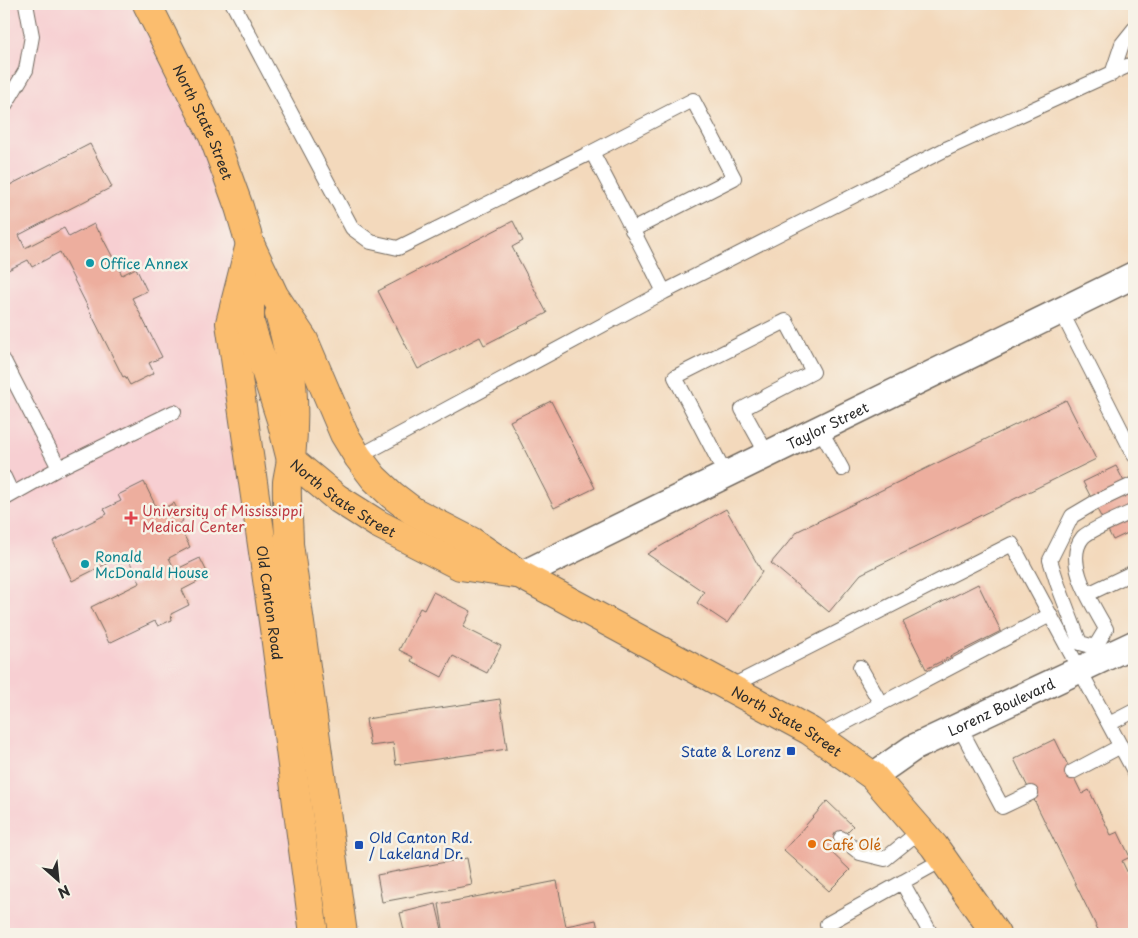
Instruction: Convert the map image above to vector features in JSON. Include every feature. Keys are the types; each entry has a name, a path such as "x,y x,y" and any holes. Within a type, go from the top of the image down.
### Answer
{"main road":[{"name":"North State Street","path":"147,4 213,136 240,207 250,244 274,294 304,340 344,434 374,478 413,511 471,541 521,575 730,687 818,737 873,776 944,859 996,934"},
{"name":"North State Street","path":"250,244 250,323 281,420 291,460 337,498 362,514 460,566 521,575"},
{"name":"Old Canton Road","path":"250,244 230,323 275,635 314,934"},
{"name":"Old Canton Road","path":"274,294 284,331 291,373 293,427 291,460 287,483 289,544 343,934"}],"street":[{"name":"Taylor Street","path":"521,575 1134,275"},
{"name":"Lorenz Boulevard","path":"873,776 913,748 1092,659 1134,644"}],"lane":[{"path":"4,107 26,70 32,36 26,4"},
{"path":"233,4 352,228 371,242 398,248 693,100 734,178 632,230"},
{"path":"1112,74 1122,44 1134,29"},
{"path":"358,457 664,292 948,148 1134,63"},
{"path":"592,152 664,292"},
{"path":"1061,310 1134,455"},
{"path":"726,475 676,377 786,321 813,372 742,409 767,454"},
{"path":"4,361 59,468"},
{"path":"4,477 8,496 59,468 174,412"},
{"path":"820,428 842,469"},
{"path":"1134,484 1072,516 1050,560 1080,643 1092,659 1109,724 1134,770"},
{"path":"1092,659 1106,629 1079,576 1075,553 1083,537 1134,511"},
{"path":"730,687 1012,544 1050,615 1092,659"},
{"path":"1088,594 1134,572"},
{"path":"818,737 1050,615"},
{"path":"860,667 881,704"},
{"path":"1109,724 1134,712"},
{"path":"959,726 1002,807 1031,793"},
{"path":"1072,772 1121,746"},
{"path":"841,838 860,853 885,859 921,830"},
{"path":"832,934 827,924 944,859"},
{"path":"902,882 931,934"}],"shaded area":[{"name":"University of Mississippi Medical Center","path":"4,4 147,4 239,207 230,323 314,934 4,934"}],"building":[{"name":"Office Annex","path":"90,144 112,187 19,235 25,248 64,228 69,237 94,224 122,275 136,268 147,291 132,298 162,357 149,363 154,373 130,385 125,376 123,377 60,252 32,267 28,260 4,272 4,188"},
{"path":"513,221 523,241 512,247 547,313 484,345 480,337 418,369 378,291"},
{"path":"1066,400 1096,459 861,574 829,612 771,563 798,531"},
{"path":"551,401 595,488 554,508 510,421"},
{"path":"1116,466 1134,501 1134,530 1113,540 1083,482"},
{"name":"Ronald McDonald House","path":"144,482 158,511 174,503 183,521 178,524 190,547 169,558 175,570 200,558 209,576 182,590 189,605 171,614 172,620 158,626 155,621 109,643 91,607 140,583 126,554 72,581 53,541 107,514 104,509 121,501 118,495"},
{"path":"726,509 762,572 727,623 697,603 704,592 647,554"},
{"path":"978,584 1001,631 926,669 903,622"},
{"path":"433,592 471,611 463,627 501,646 487,673 453,656 442,677 411,661 413,657 399,650 420,608 424,610"},
{"path":"500,699 507,749 396,765 393,743 370,746 366,719"},
{"path":"1055,739 1082,794 1089,790 1111,835 1118,832 1130,857 1122,861 1134,886 1134,934 1100,934 1014,759"},
{"name":"Café Olé","path":"827,801 853,826 829,850 850,870 829,891 784,850"},
{"path":"467,858 472,885 382,902 377,875"},
{"path":"557,881 566,926 596,920 599,934 444,934 439,904"},
{"path":"436,904 443,934 405,934 400,913"}],"place":[{"name":"Office Annex","path":"90,263"},
{"name":"University of Mississippi Medical Center","path":"131,518"},
{"name":"Ronald McDonald House","path":"85,564"},
{"name":"State & Lorenz","path":"791,751"},
{"name":"Café Olé","path":"812,844"},
{"name":"Old Canton Rd. / Lakeland Dr.","path":"359,845"}]}
